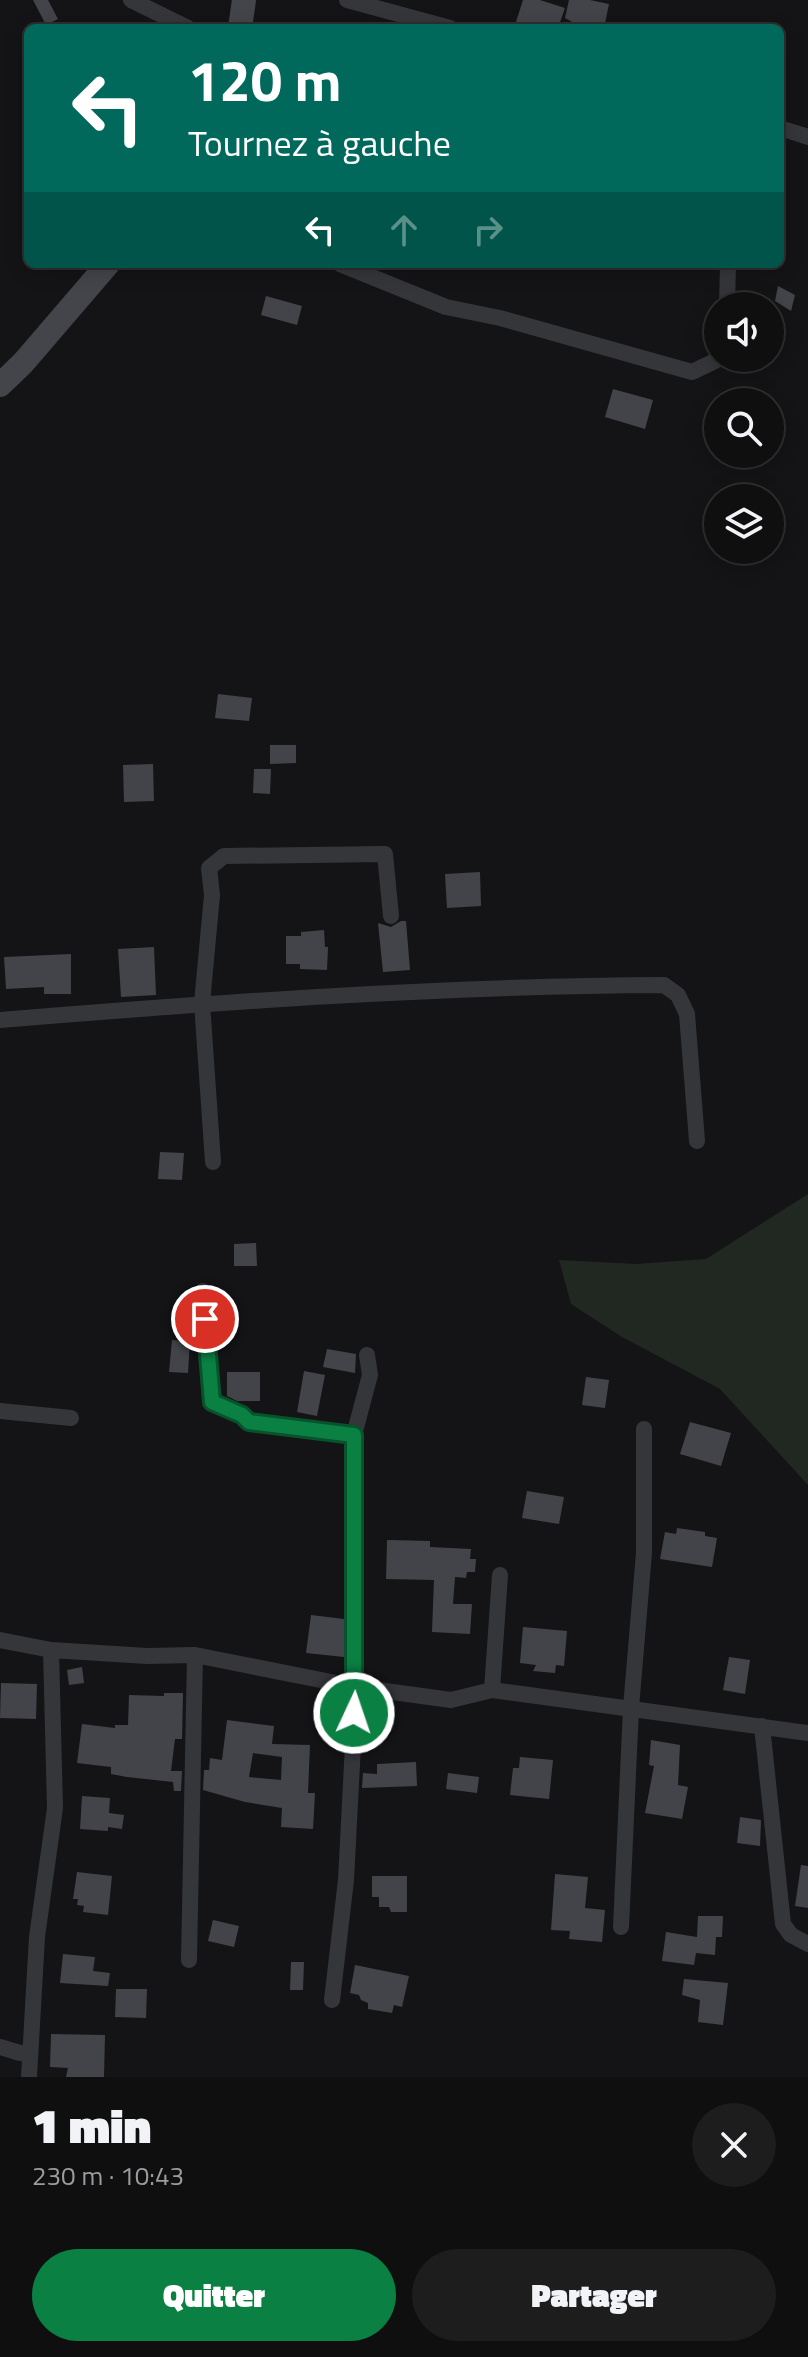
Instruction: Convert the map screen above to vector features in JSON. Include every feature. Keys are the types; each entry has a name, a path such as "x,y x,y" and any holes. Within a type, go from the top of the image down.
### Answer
{"street":[{"path":"131,0 180,24"},
{"path":"241,24 244,0"},
{"path":"347,0 435,24"},
{"path":"784,129 808,137"},
{"path":"0,385 23,363 105,268"},
{"path":"350,268 446,307 500,318 692,372 704,366"},
{"path":"727,292 728,268"},
{"path":"213,1162 202,1003 212,895 209,868 224,856 385,854 391,916"},
{"path":"0,1020 202,1003 519,986 664,985 678,995 687,1014 697,1141"},
{"path":"203,1291 212,1402 242,1415 249,1422 354,1435"},
{"path":"332,2000 346,1880 356,1687 354,1435 370,1375 367,1355"},
{"path":"0,1411 71,1418"},
{"path":"621,1927 631,1708 644,1553 644,1429"},
{"path":"492,1690 500,1575"},
{"path":"0,1640 51,1650 147,1656 195,1655 356,1687 451,1700 492,1690 808,1733"},
{"path":"29,2077 37,1937 55,1808 51,1650"},
{"path":"189,1960 195,1655"},
{"path":"762,1726 783,1924 791,1935 808,1944"},
{"path":"0,2047 30,2053"}],"shaded area":[{"path":"808,1194 808,1485 720,1389 622,1337 571,1304 559,1260 636,1264 706,1259"}],"building":[{"path":"33,0 48,0 58,19 45,24"},
{"path":"523,0 540,0 565,8 559,24 515,24"},
{"path":"569,0 609,4 605,24 576,24 565,18"},
{"path":"778,286 795,295 791,311 784,307 784,292 777,292"},
{"path":"266,296 302,306 297,325 261,315"},
{"path":"613,389 653,400 645,429 605,417"},
{"path":"218,694 252,698 249,721 215,718"},
{"path":"270,745 296,745 296,763 270,764"},
{"path":"153,764 154,801 124,802 123,765"},
{"path":"254,769 271,769 270,794 253,793"},
{"path":"480,872 481,906 447,908 445,874"},
{"path":"406,921 410,970 383,972 378,923 391,927"},
{"path":"324,930 325,947 328,947 327,970 300,969 300,964 286,964 286,936"},
{"path":"154,947 156,995 121,997 118,949"},
{"path":"71,954 71,994 44,994 44,987 6,989 4,957"},
{"path":"160,1152 184,1153 182,1180 158,1179"},
{"path":"256,1243 257,1266 234,1266 234,1244"},
{"path":"172,1340 190,1341 188,1373 169,1372"},
{"path":"327,1349 356,1354 355,1373 323,1367"},
{"path":"304,1371 325,1375 317,1416 297,1412"},
{"path":"227,1372 260,1372 260,1401 237,1401 227,1396"},
{"path":"586,1377 609,1380 605,1408 582,1405"},
{"path":"690,1422 731,1433 721,1466 680,1454"},
{"path":"527,1491 564,1497 559,1524 522,1518"},
{"path":"677,1528 705,1532 705,1536 717,1538 712,1567 660,1559 665,1532 676,1534"},
{"path":"387,1540 430,1541 430,1547 471,1549 470,1559 476,1559 475,1572 467,1572 466,1578 455,1577 453,1604 472,1604 470,1634 432,1632 434,1580 386,1579"},
{"path":"311,1615 344,1619 344,1657 306,1653"},
{"path":"523,1627 567,1631 564,1666 556,1665 555,1673 533,1671 536,1665 520,1663"},
{"path":"729,1657 750,1660 745,1694 723,1690"},
{"path":"82,1667 84,1683 69,1685 67,1670"},
{"path":"1,1683 37,1684 36,1719 0,1718"},
{"path":"164,1693 183,1693 182,1739 175,1739 171,1771 182,1771 181,1791 174,1791 173,1782 111,1774 111,1767 77,1763 82,1724 115,1728 115,1725 128,1725 129,1695 164,1696"},
{"path":"227,1720 274,1726 272,1744 310,1745 308,1793 315,1793 313,1829 281,1827 282,1808 203,1790 204,1770 209,1770 210,1758 222,1760","holes":["253,1753 282,1757 281,1780 249,1777"]},
{"path":"651,1740 680,1745 678,1785 688,1787 682,1819 645,1813 654,1766 649,1765"},
{"path":"520,1757 553,1760 549,1799 510,1795 513,1768 519,1768"},
{"path":"416,1762 417,1786 362,1788 363,1773 377,1774 377,1764"},
{"path":"448,1773 479,1777 477,1793 446,1789"},
{"path":"82,1796 110,1798 109,1813 124,1815 122,1829 80,1829"},
{"path":"740,1817 761,1820 760,1846 737,1843"},
{"path":"801,1865 808,1866 808,1908 795,1906"},
{"path":"77,1872 112,1876 108,1915 83,1912 84,1906 77,1905 78,1899 73,1899"},
{"path":"555,1874 588,1877 585,1908 605,1910 602,1942 569,1939 570,1931 551,1930"},
{"path":"372,1876 407,1876 407,1912 391,1912 389,1907 379,1907 379,1897 372,1897"},
{"path":"698,1916 723,1916 722,1937 716,1937 715,1955 696,1953 694,1965 662,1961 666,1932 697,1937"},
{"path":"213,1920 239,1926 234,1947 208,1941"},
{"path":"63,1954 95,1957 93,1971 110,1973 108,1986 60,1983"},
{"path":"291,1962 304,1962 303,1990 290,1990"},
{"path":"355,1965 409,1976 402,2007 394,2005 392,2013 368,2009 368,2003 361,2000 359,1995 350,1993"},
{"path":"684,1979 728,1983 723,2025 698,2022 700,2000 682,1995"},
{"path":"116,1989 147,1989 146,2018 115,2017"},
{"path":"51,2034 105,2035 104,2077 66,2077 68,2068 50,2067"}],"route":[{"path":"205,1319 212,1402 242,1415 249,1422 354,1435 354,1713"}]}
